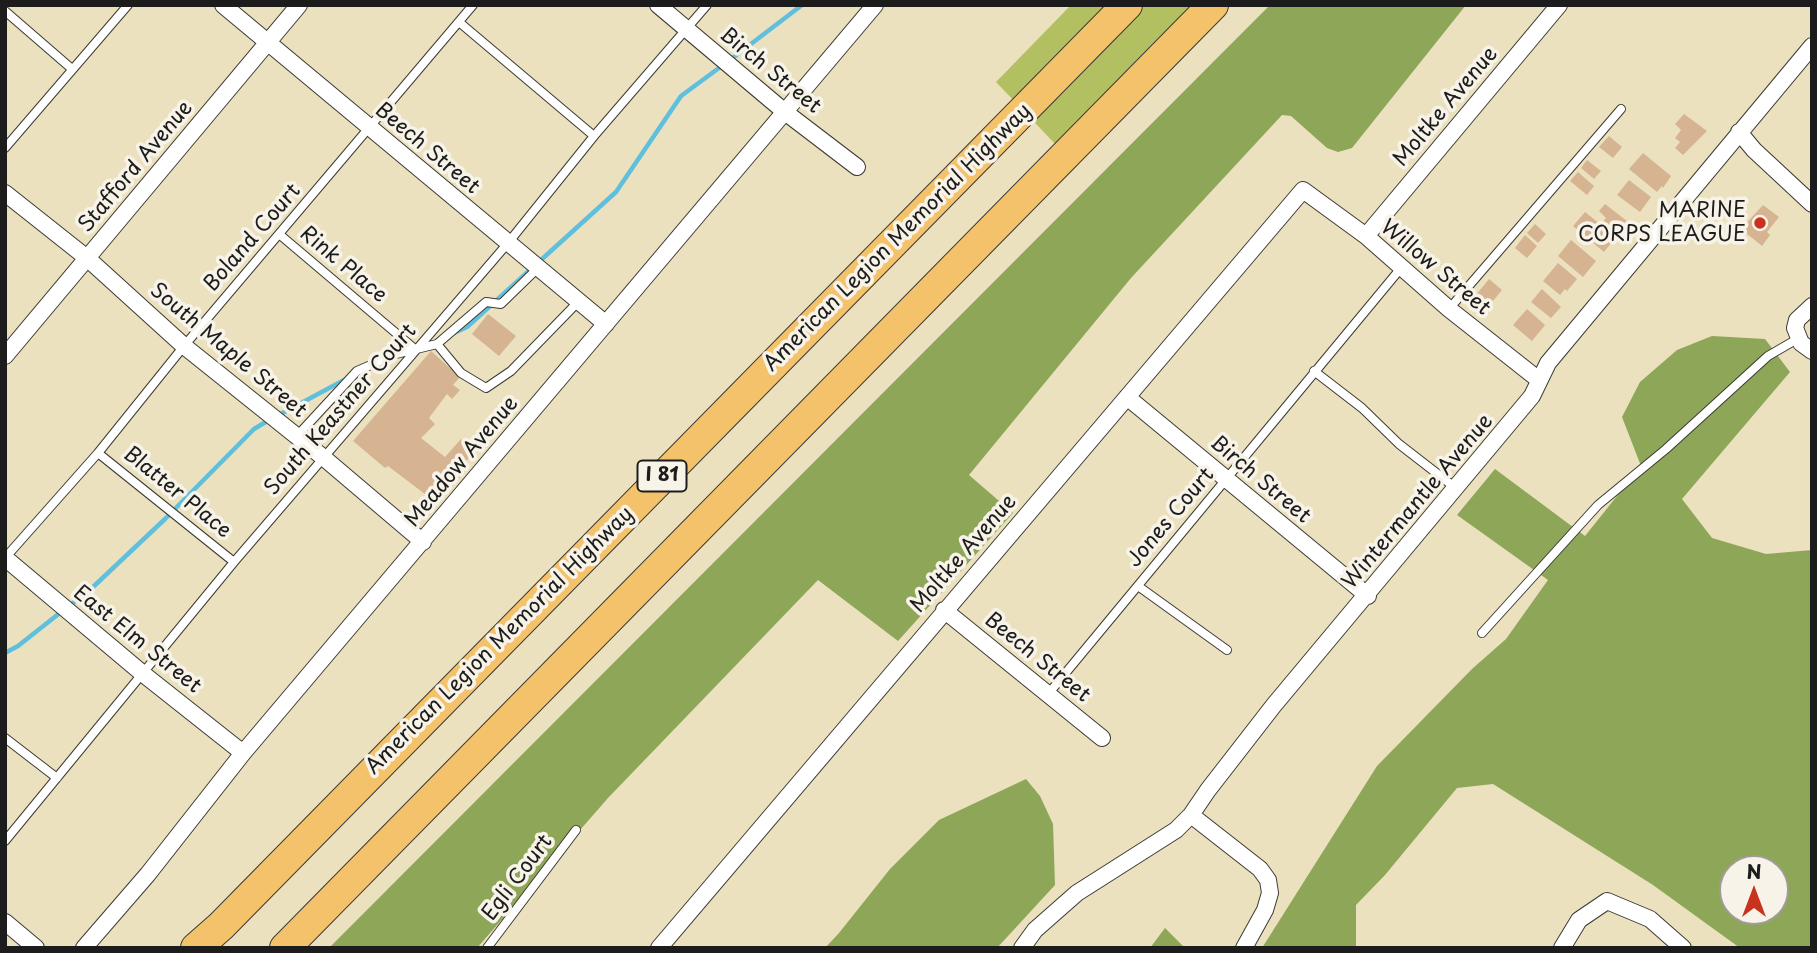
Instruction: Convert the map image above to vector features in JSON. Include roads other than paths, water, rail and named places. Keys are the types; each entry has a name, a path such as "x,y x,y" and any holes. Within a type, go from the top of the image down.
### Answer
{"highway":[{"path":"285,948 1213,5"},
{"name":"American Legion Memorial Highway","path":"196,948 221,926 1122,9"}],"street":[{"name":"Beech Street","path":"223,5 606,324"},
{"name":"Stafford Avenue","path":"5,356 299,5"},
{"name":"Birch Street","path":"658,5 785,112 857,167"},
{"name":"Meadow Avenue","path":"84,948 148,874 243,754 875,5"},
{"name":"Moltke Avenue","path":"1366,236 1559,5"},
{"name":"Wintermantle Avenue","path":"1022,948 1035,930 1077,892 1176,830 1191,815 1274,705 1368,596 1532,396 1548,363 1812,46"},
{"path":"1739,132 1812,204"},
{"name":"Moltke Avenue","path":"659,948 1303,190"},
{"name":"Willow Street","path":"1303,190 1366,236 1449,309 1539,380"},
{"name":"South Maple Street","path":"5,194 87,258 184,346 298,436 423,542"},
{"path":"1812,306 1795,324 1799,338 1812,351"},
{"name":"Birch Street","path":"1127,397 1368,596"},
{"name":"East Elm Street","path":"5,558 243,754"},
{"name":"Beech Street","path":"944,610 1102,738"},
{"path":"1191,815 1260,869 1270,886 1265,910 1244,948"},
{"path":"1562,948 1579,920 1607,901 1650,919 1683,948"},
{"path":"5,922 36,948"}],"lane":[{"path":"5,148 128,5"},
{"name":"Boland Court","path":"5,558 98,453 184,346 473,5"},
{"name":"South Keastner Court","path":"5,841 234,562 508,243 594,136 707,5"},
{"path":"5,11 72,69"},
{"path":"459,22 594,136"},
{"path":"1449,309 1621,109"},
{"name":"Rink Place","path":"279,234 416,350"},
{"path":"298,436 357,371 396,354 437,344 486,302 501,304 538,268"},
{"name":"Jones Court","path":"1049,693 1401,268"},
{"path":"437,344 461,373 486,388 511,371 579,301"},
{"path":"1482,633 1598,505 1666,449 1768,356 1799,338"},
{"path":"1314,371 1362,408 1399,444 1457,489"},
{"name":"Blatter Place","path":"98,453 234,562"},
{"path":"1138,586 1227,650"},
{"path":"5,738 57,778"},
{"name":"Egli Court","path":"487,948 576,830"}],"waterway":[{"path":"730,60 802,5"},
{"path":"454,333 467,327 616,192 681,96 723,65"},
{"path":"277,416 346,379"},
{"path":"68,607 165,519 254,429 269,420"},
{"path":"5,653 61,612"}],"place":[{"name":"MARINE CORPS LEAGUE","path":"1760,223"}]}
